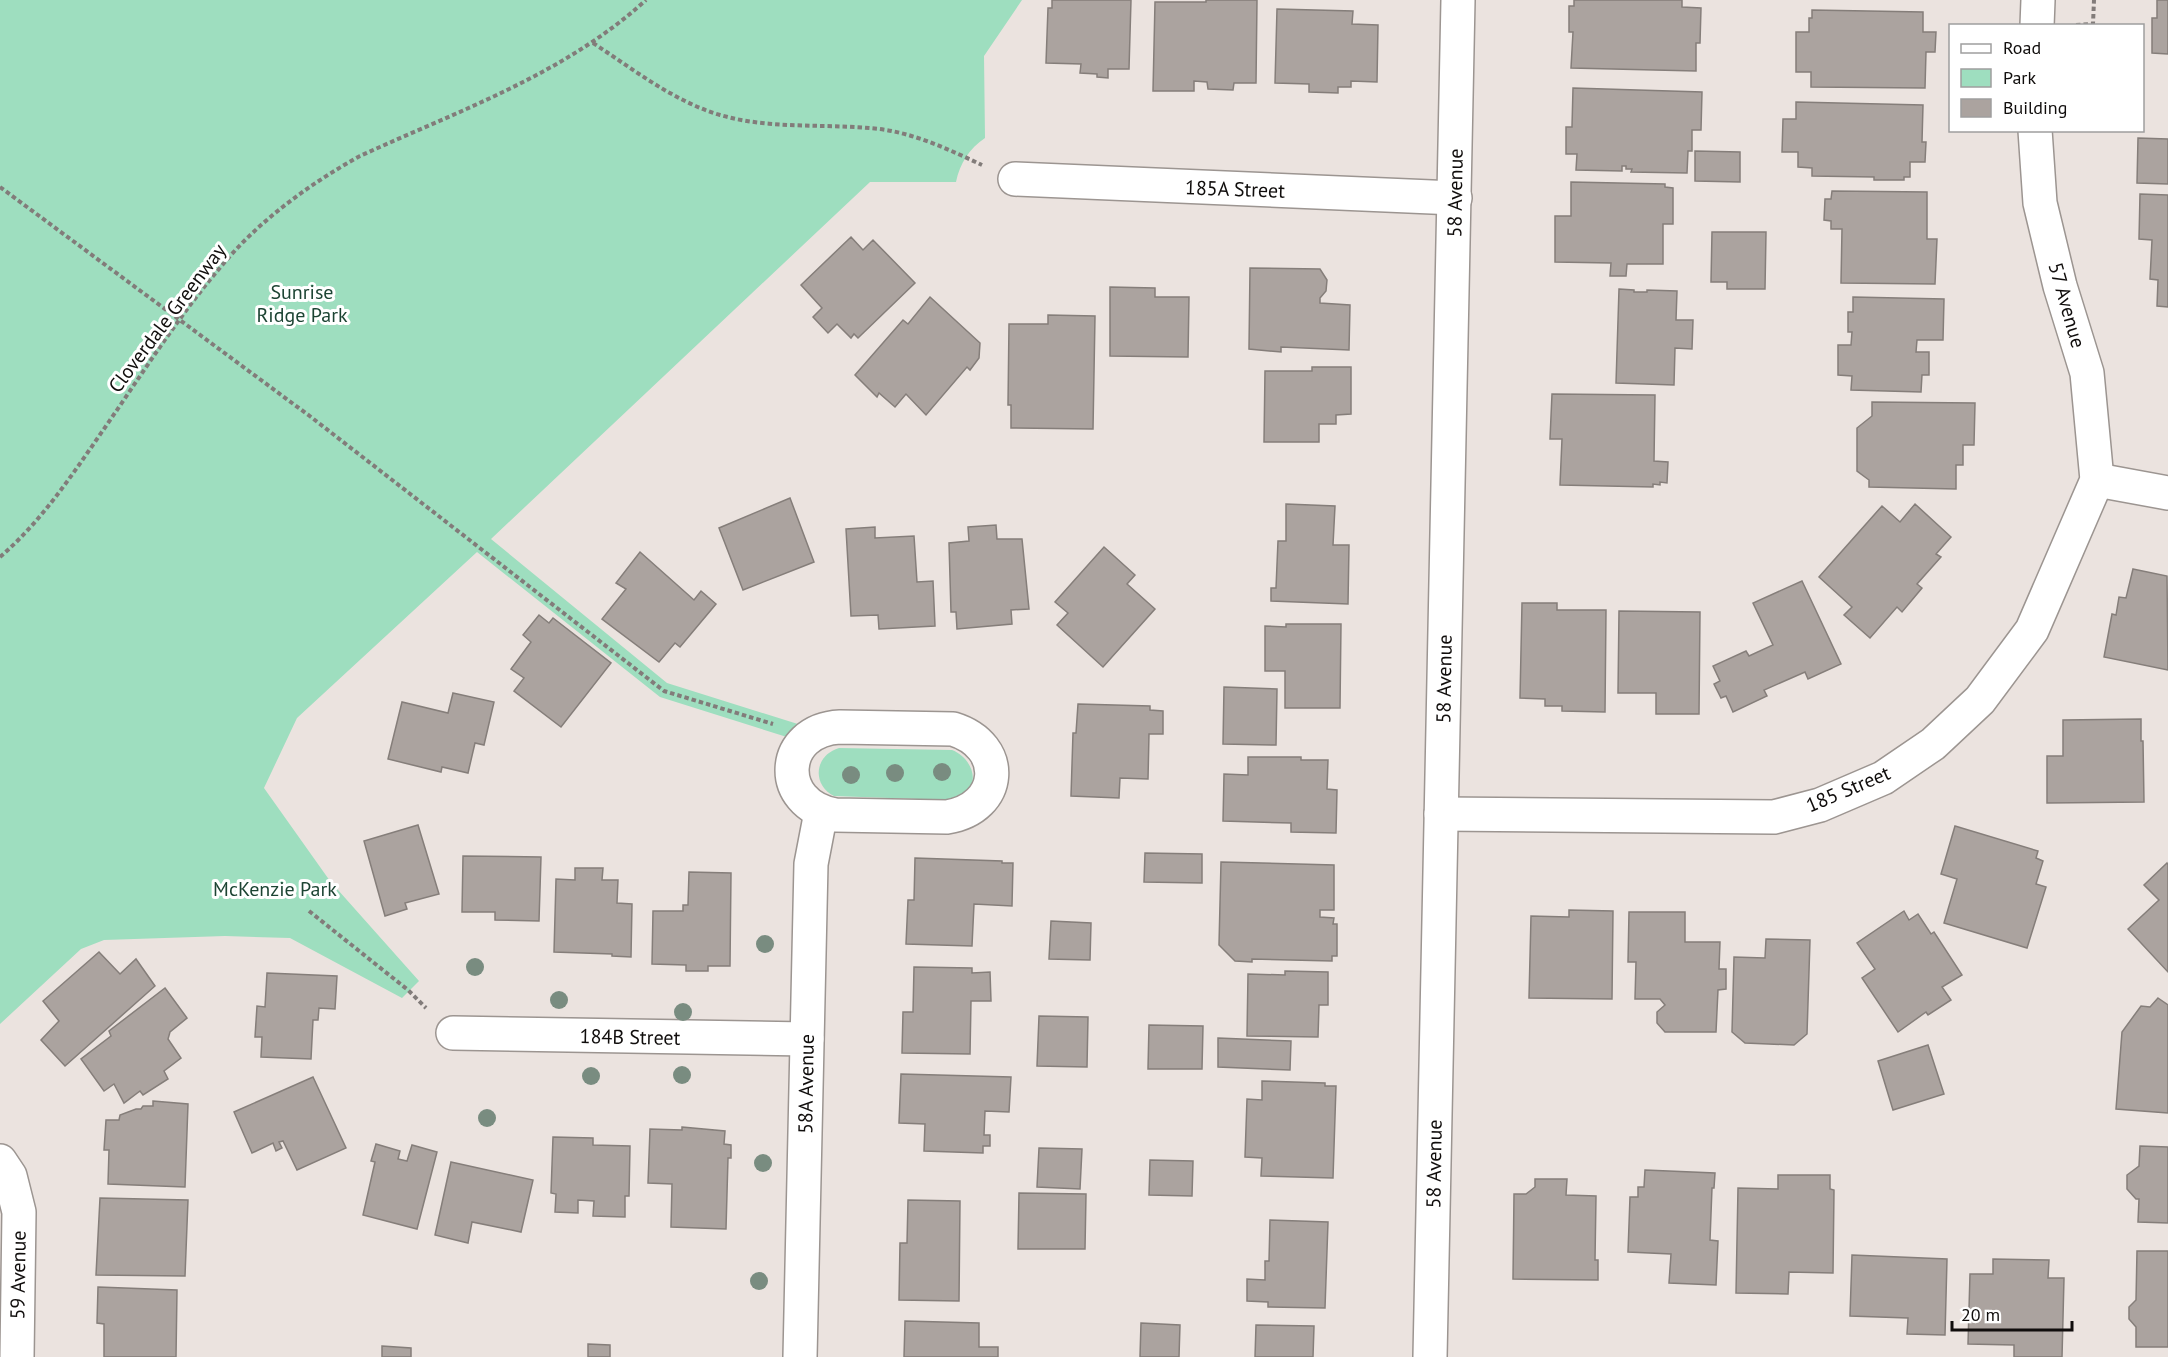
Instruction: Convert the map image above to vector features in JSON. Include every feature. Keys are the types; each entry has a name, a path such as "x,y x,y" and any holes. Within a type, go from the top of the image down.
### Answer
{"street":[{"name":"58 Avenue","path":"1430,1357 1458,0"},
{"path":"2037,24 2038,0"},
{"name":"57 Avenue","path":"2035,132 2040,203 2060,286 2087,373 2097,480"},
{"name":"185A Street","path":"1015,179 1455,198"},
{"path":"2097,480 2168,493"},
{"name":"185 Street","path":"1441,814 1774,818 1820,805 1882,778 1933,744 1980,700 2032,630 2097,480"},
{"path":"826,728 953,729 967,733 979,742 988,754 992,768 985,797 975,808 962,815 947,817 835,815 821,812 808,805 799,795 793,782 792,768 795,754 803,742 813,733 826,728"},
{"name":"58A Avenue","path":"800,1357 811,864 821,812"},
{"name":"184B Street","path":"453,1034 807,1039"},
{"name":"59 Avenue","path":"0,1161 10,1176 19,1212 17,1357"}],"path":[{"name":"Cloverdale Greenway","path":"0,556 53,502 180,319 225,262 266,221 335,170 368,152 524,81 592,43 646,0"},
{"path":"2093,24 2094,0"},
{"path":"592,43 681,100 718,115 760,124 881,130 906,136 960,155"},
{"path":"0,187 311,417 664,691 780,726"},
{"path":"309,911 408,990 453,1034"}],"green space":[{"name":"Sunrise Ridge Park","path":"0,0 1022,0 984,56 985,138 966,157 956,182 870,182 491,539 667,683 801,725 790,738 660,697 477,552 297,718 264,788 330,881 419,981 402,998 290,938 225,936 104,940 81,949 0,1024"},
{"path":"839,748 952,750 959,753 969,764 973,778 972,785 961,796 946,800 834,796 822,784 819,770 825,757"}],"building":[{"path":"1052,0 1131,0 1129,69 1108,69 1108,78 1097,77 1097,74 1080,73 1081,64 1046,63 1048,8 1052,8"},
{"path":"1206,0 1257,0 1256,83 1234,83 1233,90 1208,89 1207,82 1194,81 1194,91 1153,91 1155,2 1206,2"},
{"path":"1574,0 1682,0 1682,7 1701,8 1700,43 1696,43 1696,71 1571,68 1573,32 1569,32 1569,6 1574,6"},
{"path":"2157,0 2168,0 2168,54 2152,53 2152,18 2157,18"},
{"path":"1277,9 1353,11 1352,24 1378,25 1377,82 1351,81 1351,87 1338,87 1338,93 1309,92 1309,84 1275,83"},
{"path":"1812,10 1923,12 1923,32 1936,32 1935,52 1926,52 1925,88 1811,87 1811,72 1796,72 1796,32 1809,32 1809,18 1812,18"},
{"path":"1573,88 1702,92 1701,130 1692,130 1692,151 1688,151 1687,173 1631,172 1632,169 1626,169 1626,166 1622,166 1622,171 1576,170 1577,154 1566,154 1566,127 1572,127"},
{"path":"1796,102 1923,105 1922,142 1926,142 1925,162 1910,162 1910,177 1904,177 1904,180 1812,176 1812,168 1798,167 1798,152 1782,152 1783,119 1796,119"},
{"path":"2138,138 2168,139 2168,184 2137,183"},
{"path":"1695,151 1740,152 1740,182 1695,181"},
{"path":"1571,182 1665,184 1665,187 1673,188 1673,224 1663,224 1663,264 1627,264 1626,276 1610,276 1611,263 1555,262 1555,216 1571,216"},
{"path":"1832,191 1927,192 1927,239 1937,239 1935,284 1841,283 1842,229 1831,229 1831,221 1824,220 1825,199 1831,199"},
{"path":"2140,194 2168,195 2168,307 2157,306 2158,280 2150,279 2152,240 2139,239"},
{"path":"1712,232 1766,232 1765,289 1727,289 1727,282 1711,282"},
{"path":"851,237 863,250 873,240 915,283 858,338 854,334 851,338 837,324 828,333 813,317 822,308 801,285"},
{"path":"1250,268 1320,269 1327,280 1326,291 1320,298 1320,303 1350,305 1349,350 1281,347 1281,352 1249,349"},
{"path":"1110,287 1155,288 1155,297 1189,297 1188,357 1110,356"},
{"path":"1619,289 1634,290 1634,292 1677,291 1676,320 1693,320 1692,349 1675,348 1674,385 1616,383"},
{"path":"930,297 980,343 979,358 970,370 967,367 926,415 906,394 895,407 879,393 877,397 855,375 903,320 908,324"},
{"path":"1853,297 1944,299 1943,340 1917,340 1916,352 1929,352 1929,375 1922,375 1921,392 1851,390 1852,376 1838,375 1838,345 1851,345 1852,332 1848,332 1848,312 1853,312"},
{"path":"1048,315 1095,316 1093,429 1011,428 1011,405 1008,405 1009,324 1048,324"},
{"path":"1312,367 1351,367 1351,414 1336,415 1336,424 1319,424 1319,442 1264,442 1265,371 1312,371"},
{"path":"1552,394 1655,395 1654,461 1668,462 1667,483 1653,484 1653,487 1560,485 1562,439 1550,439"},
{"path":"1872,402 1975,403 1974,445 1963,445 1963,465 1956,465 1956,489 1869,487 1869,480 1857,471 1857,428 1872,416"},
{"path":"790,498 814,562 743,590 719,528"},
{"path":"1286,504 1335,506 1333,545 1349,545 1348,604 1271,601 1271,588 1276,588 1278,541 1286,541"},
{"path":"1915,504 1951,537 1936,554 1941,557 1917,584 1922,588 1902,612 1897,607 1870,638 1844,615 1852,607 1819,577 1882,506 1900,522"},
{"path":"996,525 997,539 1022,539 1029,609 1011,610 1012,624 957,629 956,612 951,612 949,543 969,541 968,527"},
{"path":"875,527 875,538 914,536 917,582 933,581 935,626 879,629 878,615 851,616 846,529"},
{"path":"1104,547 1135,575 1127,584 1155,609 1103,667 1057,625 1068,613 1055,602"},
{"path":"640,552 694,600 701,591 716,604 680,647 675,643 659,662 602,619 626,589 616,583"},
{"path":"2133,569 2167,576 2168,670 2104,657 2112,614 2116,615 2119,597 2126,598"},
{"path":"1802,581 1841,664 1808,679 1805,672 1764,690 1767,696 1733,712 1726,696 1721,698 1714,684 1720,681 1713,666 1746,651 1749,656 1773,645 1753,603"},
{"path":"1522,603 1557,603 1557,610 1606,610 1605,712 1562,711 1562,706 1545,706 1545,699 1520,698"},
{"path":"1619,611 1700,612 1699,714 1656,714 1656,693 1618,693"},
{"path":"539,615 549,623 553,618 611,663 561,727 514,691 524,678 511,669 531,642 523,635"},
{"path":"1286,624 1341,624 1340,708 1285,708 1285,671 1265,671 1265,626 1286,627"},
{"path":"1224,687 1277,689 1276,745 1223,744"},
{"path":"453,693 494,702 484,745 475,743 468,773 442,767 441,772 388,759 402,702 448,713"},
{"path":"1078,704 1150,706 1150,710 1163,711 1163,734 1149,734 1148,779 1120,778 1119,798 1071,796 1073,733 1076,733"},
{"path":"2141,719 2144,802 2047,803 2047,756 2063,756 2063,720"},
{"path":"1248,757 1301,757 1301,760 1328,760 1327,789 1337,790 1336,833 1291,832 1291,823 1223,821 1224,774 1248,775"},
{"path":"418,825 439,894 405,903 407,909 385,916 364,841"},
{"path":"1955,826 2038,851 2036,858 2043,861 2036,884 2046,887 2027,948 1944,923 1957,879 1941,874"},
{"path":"1145,853 1202,854 1202,883 1144,882"},
{"path":"463,856 541,857 539,921 495,920 495,912 462,912"},
{"path":"915,858 1013,863 1012,906 974,904 972,946 906,944 908,900 914,900"},
{"path":"1221,862 1334,865 1334,910 1320,910 1320,917 1334,918 1333,924 1337,924 1337,956 1332,956 1332,961 1252,959 1252,962 1235,961 1219,945"},
{"path":"2167,863 2168,972 2128,929 2159,900 2144,885"},
{"path":"575,868 603,868 602,880 618,880 617,903 632,904 631,957 554,952 556,879 575,880"},
{"path":"689,872 731,873 730,966 708,966 708,971 686,971 686,965 652,964 653,911 683,911 683,905 688,905"},
{"path":"1569,910 1613,911 1612,999 1529,998 1531,916 1569,917"},
{"path":"1904,911 1909,920 1918,914 1931,934 1934,932 1962,975 1942,987 1951,1000 1928,1015 1926,1012 1898,1032 1862,978 1875,969 1857,943"},
{"path":"1629,912 1685,912 1685,942 1720,942 1719,969 1726,969 1726,989 1718,990 1716,1032 1665,1032 1657,1023 1657,1012 1665,1005 1660,999 1635,999 1636,962 1628,962"},
{"path":"1051,921 1091,923 1090,960 1049,959"},
{"path":"1766,939 1810,940 1807,1034 1794,1045 1745,1043 1732,1032 1734,957 1765,958"},
{"path":"99,952 120,974 136,959 155,986 65,1066 41,1040 59,1021 43,1001"},
{"path":"914,967 972,968 972,973 990,972 991,1001 971,1001 970,1054 902,1053 903,1012 913,1012"},
{"path":"1285,971 1328,972 1328,1005 1319,1005 1318,1037 1247,1036 1248,974 1285,975"},
{"path":"267,973 337,976 335,1009 319,1008 318,1020 313,1020 311,1059 261,1057 262,1037 255,1037 257,1006 265,1007"},
{"path":"165,988 187,1018 170,1032 168,1039 181,1058 164,1071 168,1079 143,1095 140,1091 124,1103 114,1084 104,1091 81,1059 111,1036 109,1031"},
{"path":"2158,998 2168,1005 2168,1113 2116,1109 2122,1032 2141,1006 2150,1007"},
{"path":"1039,1016 1088,1017 1087,1067 1037,1066"},
{"path":"1149,1025 1203,1026 1202,1069 1148,1069"},
{"path":"1218,1038 1291,1041 1290,1070 1218,1067"},
{"path":"1928,1045 1944,1094 1893,1110 1878,1061"},
{"path":"901,1074 1011,1077 1009,1112 985,1111 984,1135 990,1135 990,1146 983,1146 983,1153 924,1151 925,1124 899,1123"},
{"path":"313,1077 346,1148 297,1170 283,1141 279,1142 282,1148 276,1151 273,1143 252,1153 234,1112"},
{"path":"1262,1081 1325,1083 1325,1086 1336,1086 1333,1178 1261,1176 1262,1158 1245,1157 1247,1099 1262,1100"},
{"path":"153,1101 188,1104 185,1187 108,1184 109,1150 104,1150 106,1120 119,1120 120,1115 141,1109 143,1106 153,1106"},
{"path":"682,1127 725,1131 724,1144 731,1145 731,1158 728,1158 726,1229 671,1227 672,1184 648,1183 650,1129 682,1130"},
{"path":"553,1137 593,1138 593,1145 630,1146 629,1196 625,1196 625,1217 593,1216 594,1201 578,1200 578,1213 555,1212 556,1194 551,1193"},
{"path":"376,1144 400,1151 398,1159 407,1161 412,1145 437,1152 417,1229 363,1215 375,1162 371,1161"},
{"path":"2140,1146 2168,1147 2168,1223 2138,1222 2139,1199 2136,1199 2127,1189 2127,1175 2139,1166"},
{"path":"1039,1148 1082,1149 1080,1189 1037,1187"},
{"path":"1150,1160 1193,1161 1192,1196 1149,1195"},
{"path":"451,1162 533,1180 521,1232 472,1222 468,1243 435,1235"},
{"path":"1645,1170 1715,1173 1714,1188 1712,1188 1710,1240 1718,1241 1716,1285 1669,1283 1671,1254 1628,1252 1630,1197 1638,1197 1638,1187 1644,1187"},
{"path":"1778,1175 1830,1175 1830,1189 1834,1190 1833,1273 1789,1272 1788,1294 1736,1293 1738,1188 1778,1189"},
{"path":"1535,1179 1567,1179 1566,1195 1596,1196 1595,1260 1598,1260 1598,1280 1513,1279 1514,1194 1526,1194 1535,1187"},
{"path":"1019,1193 1086,1194 1085,1249 1018,1249"},
{"path":"100,1198 188,1200 185,1276 96,1275"},
{"path":"908,1200 960,1201 959,1301 899,1300 900,1243 907,1243"},
{"path":"1270,1220 1328,1222 1325,1308 1268,1307 1268,1302 1247,1301 1247,1279 1265,1280 1265,1261 1269,1261"},
{"path":"2137,1251 2168,1251 2168,1347 2136,1347 2136,1327 2129,1319 2129,1307 2136,1300"},
{"path":"1852,1255 1947,1259 1945,1335 1907,1334 1908,1318 1850,1316"},
{"path":"1993,1259 2049,1260 2048,1278 2064,1278 2062,1357 2014,1357 2014,1345 1968,1344 1970,1274 1993,1274"},
{"path":"98,1287 177,1290 176,1357 104,1357 104,1324 97,1323"},
{"path":"905,1321 979,1323 979,1347 998,1347 998,1357 904,1357"},
{"path":"1141,1323 1180,1325 1179,1357 1140,1357"},
{"path":"1256,1325 1314,1326 1313,1357 1255,1357"},
{"path":"588,1344 610,1345 610,1357 588,1357"},
{"path":"382,1346 411,1348 411,1357 382,1357"}],"park label":[{"name":"McKenzie Park","path":"275,889"}]}
